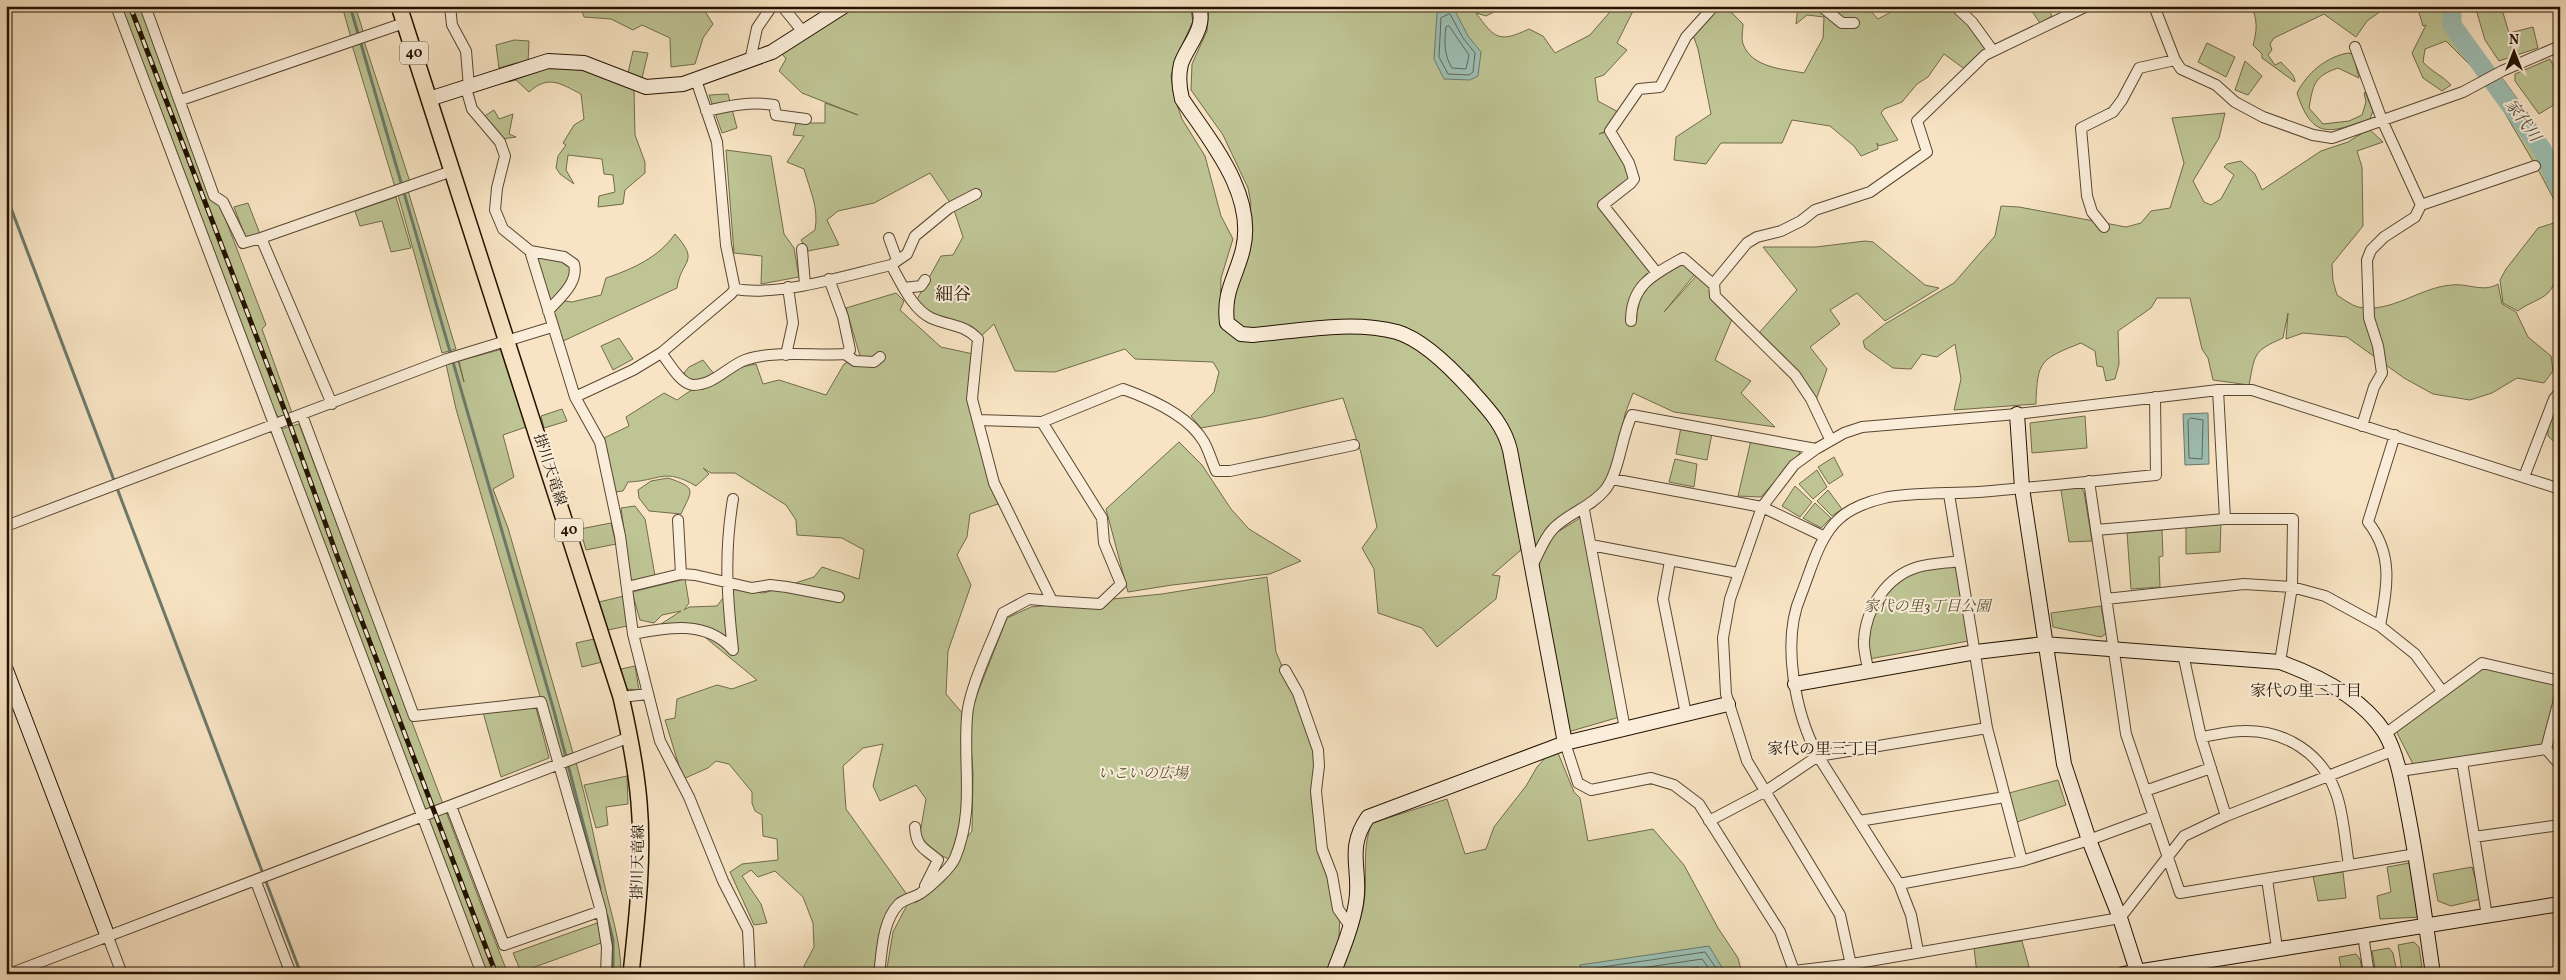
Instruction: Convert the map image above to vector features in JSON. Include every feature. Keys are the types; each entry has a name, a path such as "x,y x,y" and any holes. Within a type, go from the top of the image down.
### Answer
{"main road":[{"name":"掛川天竜線","path":"399,6 621,697 630,738 639,804 640,849 631,974"}],"street":[{"path":"116,6 482,974"},
{"path":"145,6 181,100 214,196 223,202 243,243 409,188 452,171"},
{"path":"450,6 452,25 466,51 468,87 472,109 500,142 505,156 497,188 495,210 503,229 530,251 564,258 574,264 576,271 573,281 548,311"},
{"path":"750,61 757,28 772,6"},
{"path":"782,6 804,33"},
{"path":"429,99 529,65 548,61 584,63 646,87 666,87 696,80 772,52 844,6"},
{"path":"1198,6 1200,24 1182,64 1179,86 1182,99 1228,168 1240,198 1245,227 1243,247 1225,302 1227,323 1240,334 1253,335 1332,327 1374,328 1398,332 1437,356 1494,416 1507,436 1565,744 1578,783 1591,790 1651,778 1674,785 1699,804 1780,932 1794,971 1853,969 1918,951 2120,918 2184,836 2226,816 2392,750"},
{"path":"1657,273 1603,204 1632,183 1634,178 1629,163 1610,131 1639,89 1660,87 1686,38 1714,6"},
{"path":"1821,6 1842,22 1854,22"},
{"path":"1955,6 1972,22 1993,51"},
{"path":"1830,440 1811,399 1795,375 1715,296 1714,285 1747,243 1757,236 1781,231 1801,221 1815,210 1870,192 1928,152 1917,121 1985,54 2087,6"},
{"path":"2154,6 2175,60 2181,69 2216,85 2235,102 2263,117 2313,135 2332,138 2463,92 2496,74 2560,46"},
{"path":"181,100 404,23"},
{"path":"2355,47 2382,120 2421,204"},
{"path":"2104,227 2092,212 2087,196 2080,128 2113,112 2122,100 2139,68 2175,60"},
{"path":"696,80 717,142 726,245 735,289"},
{"path":"706,110 744,103 762,103 774,105 776,115 806,119"},
{"path":"2362,426 2374,387 2382,374 2378,346 2369,318 2367,260 2371,250 2384,237 2415,217 2421,204 2535,166"},
{"path":"735,289 788,287 829,279 894,262 907,254 915,236 949,208 976,194"},
{"path":"261,238 332,404"},
{"path":"888,238 894,262 910,298 930,317 969,330 978,339 972,399 994,483 1052,600"},
{"path":"802,249 805,284"},
{"path":"530,251 575,397 600,442 614,502 633,634 660,741 689,797 723,881 748,930 750,974"},
{"path":"1631,321 1631,306 1644,282 1683,258 1714,285"},
{"path":"661,353 685,382 693,385 710,382 745,360 786,355 845,354 850,350 843,318 829,279"},
{"path":"904,288 921,286 925,280"},
{"path":"786,355 793,323 788,287"},
{"path":"575,397 633,370 661,353 735,289"},
{"path":"6,526 452,357 552,327"},
{"path":"845,354 854,361 874,362 880,357"},
{"path":"978,420 1042,422 1123,389 1150,400 1190,425 1204,442 1216,471 1230,472 1354,445"},
{"path":"2218,390 2225,519"},
{"path":"1853,969 1840,915 1747,761 1728,704 1724,673 1723,638 1730,599 1762,507 1794,466 1816,448 1862,427 2016,414 2218,390 2252,390 2560,489"},
{"path":"2524,477 2554,399 2560,392"},
{"path":"1918,951 1911,915 1899,884 1818,756 1810,741 1799,708 1792,650 1795,608 1825,537 1840,518 1857,507 1885,498 2022,488 2156,474 2155,397"},
{"path":"2016,414 2022,488 2044,644 2064,764 2089,840 2120,918 2133,973 2277,948 2560,904"},
{"path":"302,415 414,716 541,702 601,911 607,947 606,974"},
{"path":"1532,566 1552,530 1568,517 1584,510 1604,491 1612,479 1624,431 1632,415 1816,448"},
{"path":"879,974 883,944 889,920 898,904 921,894 954,861 965,832 968,812 967,715 971,696 1003,613 1029,599 1100,604 1121,584 1104,543 1102,518 1042,422"},
{"path":"2380,626 2388,581 2387,564 2368,519 2395,435"},
{"path":"1612,479 1762,507 1825,537"},
{"path":"2089,481 2126,734 2180,893 2416,854"},
{"path":"1949,494 1987,728 2022,861"},
{"path":"633,634 672,627 704,630 724,640 733,650 726,582 728,528 733,499"},
{"path":"1584,510 1625,729"},
{"path":"2096,530 2225,519 2293,519 2292,587 2280,662"},
{"path":"678,520 681,574"},
{"path":"1591,545 1738,573"},
{"path":"1670,561 1663,598 1686,714"},
{"path":"1868,670 1864,641 1868,614 1880,595 1899,575 1918,567 1960,561"},
{"path":"627,587 681,574 752,588 770,585 839,596"},
{"path":"2106,599 2244,584 2292,587 2325,596 2380,626 2415,654 2442,691"},
{"path":"1796,684 1976,652 2044,644 2280,662 2311,673 2367,711 2385,734 2392,750 2400,772 2416,854 2433,974"},
{"path":"2183,654 2201,737 2226,816"},
{"path":"2385,734 2482,662 2560,681"},
{"path":"6,670 122,974"},
{"path":"1285,670 1298,693 1318,750 1320,766 1316,791 1322,849 1332,874 1338,908 1350,926"},
{"path":"621,697 648,694"},
{"path":"2546,749 2560,696"},
{"path":"1333,974 1350,926 1356,902 1355,849 1358,831 1368,817 1565,744 1728,704"},
{"path":"1710,821 1766,791 1818,756 1987,728"},
{"path":"2201,737 2244,731 2268,733 2292,741 2309,751 2328,776 2336,793 2349,865"},
{"path":"10,974 423,818 574,757 630,738"},
{"path":"2400,772 2546,749"},
{"path":"2546,749 2560,765"},
{"path":"2462,762 2487,916"},
{"path":"2145,791 2211,768"},
{"path":"1859,821 2005,797"},
{"path":"451,806 504,945 601,911"},
{"path":"1899,884 2022,861 2089,840 2154,816"},
{"path":"2474,837 2560,825"},
{"path":"915,827 915,839 921,847 938,860 921,894"},
{"path":"2267,879 2277,948"},
{"path":"257,881 291,974"},
{"path":"2363,935 2369,974"}],"green space":[{"path":"118,6 144,6 266,325 262,329 292,413 278,417 266,395"},
{"path":"342,6 355,6 364,34 351,38"},
{"path":"580,6 706,6 706,13 713,24 703,38 695,64 671,67 670,38 642,25 633,30 611,19 584,17"},
{"path":"856,6 1190,6 1193,21 1175,61 1171,76 1174,96 1182,119 1205,156 1221,216 1233,239 1221,278 1220,326 1248,337 1226,315 1251,204 1248,188 1223,135 1191,90 1192,64 1207,31 1209,6 1506,6 1486,16 1476,13 1488,28 1498,36 1511,36 1529,29 1543,36 1555,53 1590,35 1615,6 1635,7 1617,43 1627,50 1604,75 1595,78 1598,101 1622,114 1608,130 1599,134 1610,131 1636,178 1603,204 1656,272 1682,262 1695,274 1664,312 1698,274 1711,284 1732,319 1715,360 1751,381 1741,393 1775,427 1674,412 1633,393 1625,414 1612,479 1551,536 1585,515 1623,716 1568,732 1530,553 1518,520 1521,550 1492,575 1500,576 1496,599 1437,647 1422,628 1378,613 1374,569 1362,548 1377,527 1361,453 1343,398 1263,417 1201,428 1191,416 1214,392 1219,372 1213,362 1135,359 1125,349 1055,372 1015,371 994,324 978,339 935,319 915,303 941,256 953,255 963,237 953,207 930,173 874,203 838,211 827,220 839,245 808,251 801,240 815,230 816,214 813,199 804,169 787,162 804,136 793,135 796,123 825,123 825,103 858,115 802,93 779,71 786,59 780,51","holes":["1468,374 1478,386 1510,450 1475,394"]},
{"path":"1717,6 1732,13 1743,24 1743,44 1753,58 1769,66 1804,73 1823,38 1824,17 1807,15 1796,24 1798,6 1866,6 1878,19 1902,6 1948,6 1969,22 1987,48 1966,70 1944,54 1928,77 1917,84 1902,102 1884,109 1881,113 1898,140 1879,146 1877,143 1878,149 1861,156 1854,146 1830,126 1792,120 1782,143 1721,143 1706,164 1674,160 1676,137 1711,114 1698,49 1692,32"},
{"path":"2013,6 2047,6 2052,16 2040,23 2029,7 2017,11"},
{"path":"2251,6 2388,6 2367,21 2356,37 2324,14 2274,38 2270,44 2272,50 2268,55 2275,65 2281,62 2292,74 2295,82 2262,58 2262,54 2253,45 2256,26"},
{"path":"2417,6 2456,6 2456,16 2461,34 2473,50 2494,71 2483,78 2446,41 2425,49 2423,62 2451,85 2442,91 2423,78 2412,53 2426,25 2423,26"},
{"path":"2475,6 2501,6 2509,33 2533,27 2538,48 2499,61 2485,40"},
{"path":"514,40 529,41 528,63 516,63 499,68 496,45"},
{"path":"364,41 410,182 395,187 352,45"},
{"path":"2207,43 2235,57 2226,77 2198,62"},
{"path":"633,51 648,53 642,78 628,73"},
{"path":"2348,53 2353,54 2359,78 2338,68 2324,74 2316,82 2309,108 2323,124 2349,121 2362,115 2366,102 2365,92 2373,111 2370,119 2344,127 2325,129 2317,126 2310,120 2303,109 2297,93 2306,79 2318,67 2332,58"},
{"path":"2550,59 2560,79 2560,101 2539,114 2515,81 2515,74"},
{"path":"2245,61 2262,76 2248,95 2235,90"},
{"path":"542,63 576,64 634,88 635,135 645,162 645,173 625,190 623,204 598,207 599,196 615,192 613,175 604,174 602,159 568,155 566,170 574,184 560,174 556,168 558,156 566,145 563,143 574,125 584,119 581,94 555,82 543,83 529,92 516,80 499,84 499,82"},
{"path":"2497,79 2503,79 2536,125 2560,167 2560,211 2488,84"},
{"path":"728,94 737,128 722,133 709,95"},
{"path":"494,110 499,119 513,114 509,134 516,137 502,139 483,117"},
{"path":"2225,113 2219,138 2193,181 2204,202 2211,205 2221,199 2234,175 2224,167 2227,164 2241,161 2255,174 2262,190 2321,151 2348,142 2369,129 2383,142 2357,151 2362,167 2363,226 2332,264 2333,281 2337,295 2355,306 2370,308 2394,304 2440,287 2458,285 2487,288 2498,284 2502,304 2516,312 2528,337 2551,356 2553,371 2544,383 2517,378 2492,393 2470,400 2433,394 2404,378 2347,337 2303,333 2286,339 2288,313 2283,338 2266,346 2254,360 2249,385 2213,380 2208,358 2202,349 2190,298 2157,298 2151,308 2118,331 2119,364 2115,379 2106,381 2103,367 2097,366 2095,351 2081,343 2049,358 2040,370 2036,404 1954,410 1961,379 1955,344 1937,357 1922,354 1911,369 1893,368 1865,348 1863,341 1885,324 1954,283 1995,236 2001,206 2019,207 2126,227 2141,223 2151,211 2170,208 2184,163 2172,118"},
{"path":"726,150 771,156 784,234 794,248 799,277 761,284 762,256 734,253"},
{"path":"408,191 456,349 442,353 398,195"},
{"path":"396,197 411,248 391,252 382,221 360,226 355,211"},
{"path":"248,203 260,234 251,238 245,236 234,207"},
{"path":"2560,221 2559,268 2553,286 2541,298 2518,311 2503,303 2500,280 2506,269 2538,228"},
{"path":"675,234 683,243 688,256 677,288 561,342 551,312 565,301 572,302 601,295 606,278 626,271 653,256"},
{"path":"1865,241 1873,242 1925,285 1939,288 1885,321 1857,293 1830,310 1840,324 1810,347 1827,369 1816,400 1759,333 1797,290 1763,247 1816,247"},
{"path":"534,257 569,262 573,271 568,287 548,306"},
{"name":"いこいの広場","path":"896,293 904,301 900,310 941,347 973,354 971,398 998,504 970,514 967,537 957,555 971,585 948,651 946,694 963,714 968,812 959,848 972,831 973,773 969,715 1007,618 1031,607 1162,594 1267,577 1276,652 1298,704 1314,752 1315,767 1311,797 1319,849 1340,912 1338,962 1317,974 886,974 893,932 907,905 924,891 951,860 925,848 920,833 926,799 916,785 880,801 873,786 883,744 863,748 843,766 846,809 908,896 889,920 877,974 805,973 804,966 814,947 813,923 803,897 775,871 758,877 751,870 742,876 761,904 767,923 754,925 730,872 742,864 778,860 777,839 763,836 762,815 755,811 752,803 752,792 729,764 716,761 708,768 683,779 665,720 675,718 677,699 717,685 732,689 757,680 695,629 655,628 681,611 662,615 654,623 640,620 632,592 685,579 689,603 684,610 689,607 717,606 730,589 764,593 814,577 822,567 859,579 864,550 842,538 797,535 796,520 786,505 735,473 711,473 703,468 709,474 696,486 676,477 662,476 628,482 623,491 615,492 602,439 629,426 626,417 664,393 677,400 714,378 745,366 756,364 763,384 779,380 826,395 844,364 860,356 846,308"},
{"path":"619,338 633,359 613,370 601,346"},
{"path":"502,349 526,427 503,435 514,477 493,489 508,528 573,753 558,758 456,409 446,364 458,361 464,382 459,361"},
{"path":"703,360 714,374 692,386 684,373 689,367"},
{"path":"2558,399 2560,403 2560,447 2548,436 2548,419"},
{"path":"562,409 567,421 544,428 541,416"},
{"path":"2085,416 2087,448 2032,453 2030,423"},
{"path":"299,424 508,974 486,974 281,429"},
{"path":"1681,427 1712,433 1707,460 1676,454"},
{"path":"1751,440 1799,449 1800,453 1761,497 1738,496"},
{"path":"1179,442 1202,465 1231,509 1249,529 1301,561 1270,574 1128,592 1106,509"},
{"path":"1834,457 1843,475 1829,484 1818,467"},
{"path":"1675,459 1697,464 1694,487 1669,482"},
{"path":"1817,470 1827,487 1813,499 1799,484"},
{"path":"668,478 684,484 690,491 681,514 649,511 639,498 638,490 651,481"},
{"path":"1795,486 1812,502 1800,517 1782,506"},
{"path":"2080,487 2084,492 2092,541 2069,542 2061,490"},
{"path":"1828,490 1842,509 1832,516 1817,501"},
{"path":"1815,503 1831,518 1821,528 1803,518"},
{"path":"635,506 645,519 655,576 631,581 621,508"},
{"path":"611,523 616,544 586,550 580,529"},
{"path":"2221,523 2220,552 2186,554 2186,526"},
{"path":"2162,530 2163,556 2159,557 2160,587 2131,589 2127,533"},
{"name":"家代の里3丁目公園","path":"1960,561 1974,640 1869,659 1866,635 1871,615 1876,605 1897,577"},
{"path":"624,596 627,626 608,630 599,602"},
{"path":"2101,606 2106,634 2101,637 2053,627 2051,613"},
{"path":"594,639 602,662 582,667 576,643"},
{"path":"2482,663 2560,681 2560,721 2555,716 2546,746 2414,766 2394,727"},
{"path":"635,666 639,690 625,689 621,669"},
{"path":"536,708 549,758 501,777 483,712"},
{"path":"1558,753 1574,792 1580,798 1588,841 1653,829 1684,865 1718,928 1738,958 1742,974 1340,974 1354,939 1364,903 1367,843 1372,823 1447,799 1465,854 1486,849 1494,827 1526,786 1537,767 1546,757"},
{"path":"576,762 615,928 621,962 621,974 606,974 608,954 562,766"},
{"path":"627,776 628,804 606,807 608,825 596,828 584,785"},
{"path":"2058,780 2066,805 2017,822 2009,793"},
{"path":"2409,863 2423,917 2380,919 2377,896 2391,892 2387,867"},
{"path":"2472,867 2481,899 2451,906 2438,901 2433,874"},
{"path":"2343,872 2346,898 2318,901 2313,876"},
{"path":"600,922 601,943 521,972 513,953"},
{"path":"2022,941 2030,970 2003,974 1977,974 1974,948"},
{"path":"2414,942 2419,947 2422,967 2402,970 2398,945"},
{"path":"2389,948 2393,953 2397,973 2376,974 2372,951"},
{"path":"2356,954 2360,959 2363,974 2342,974 2339,957"}],"water":[{"path":"1453,7 1468,36 1481,52 1478,76 1470,80 1444,79 1434,59 1437,13"},
{"path":"2208,413 2209,464 2185,465 2183,414"},
{"path":"1709,946 1726,974 1582,974 1580,965"}],"waterway":[{"path":"350,6 554,711 600,888"},
{"name":"家代川","path":"2452,6 2452,25 2542,149 2560,189"},
{"path":"6,195 301,974"},
{"path":"607,916 613,940 613,974"}],"railway":[{"path":"130,6 288,419 336,553 496,974"}],"district":[{"name":"細谷","path":"953,295"},
{"name":"家代の里二丁目","path":"2306,692"},
{"name":"家代の里三丁目","path":"1823,750"}]}
